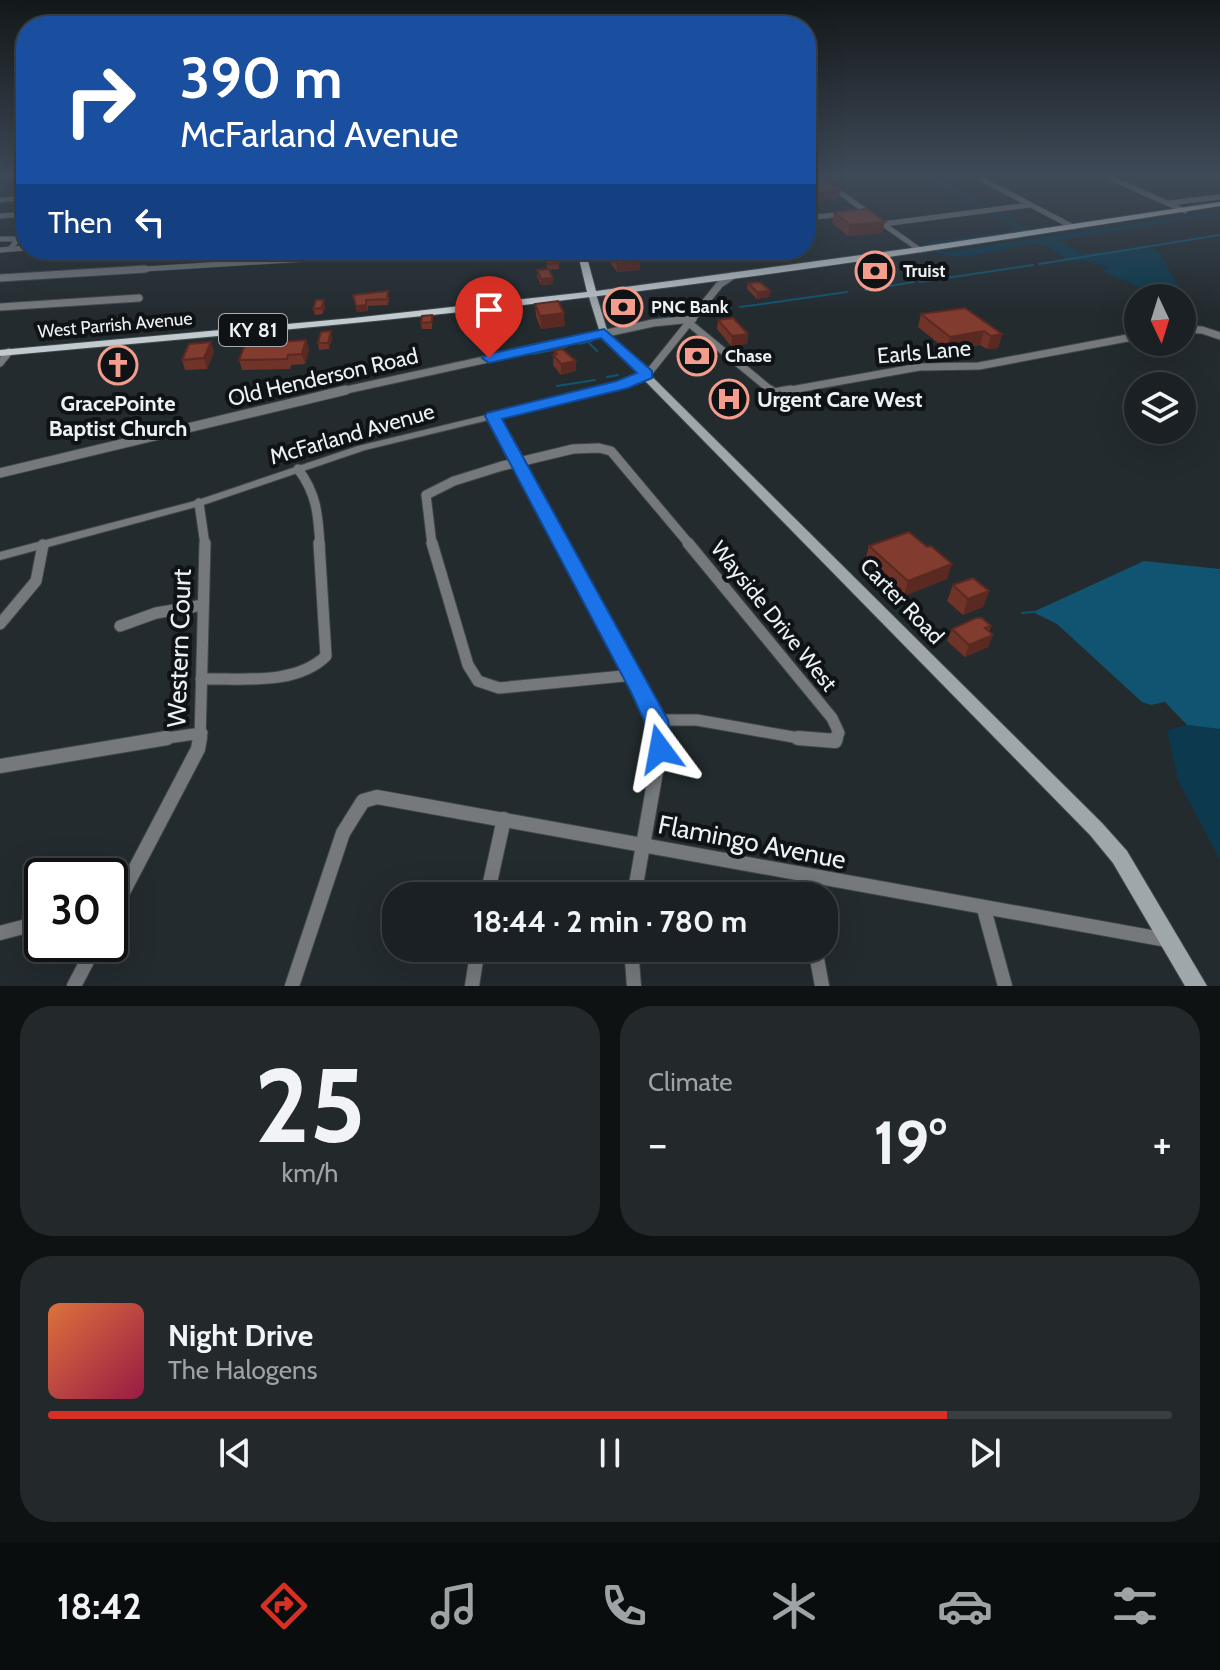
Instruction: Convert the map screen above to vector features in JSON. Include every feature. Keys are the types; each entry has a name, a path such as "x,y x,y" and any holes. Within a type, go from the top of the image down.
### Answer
{"main road":[{"name":"West Parrish Avenue","path":"4,352 307,325 592,294 1115,221"},
{"name":"Carter Road","path":"584,260 604,334 855,584 1006,742 1096,829 1120,857 1197,986"}],"street":[{"path":"879,221 920,250"},
{"path":"883,224 906,221"},
{"path":"1061,221 1073,227"},
{"path":"10,249 16,242"},
{"path":"0,250 16,249"},
{"path":"0,278 290,260"},
{"path":"647,375 715,291 732,276"},
{"path":"712,279 715,291"},
{"path":"699,281 708,283 715,291"},
{"path":"0,307 139,298"},
{"path":"669,320 700,311"},
{"name":"Old Henderson Road","path":"0,473 296,401 604,334 669,320 689,324"},
{"name":"Earls Lane","path":"689,324 774,393 919,367 979,366 1124,339"},
{"path":"1196,330 1220,336"},
{"path":"0,363 4,352"},
{"name":"McFarland Avenue","path":"0,556 199,503 362,448 622,385 647,375"},
{"path":"493,416 656,720 660,749 637,882"},
{"name":"Wayside Drive West","path":"520,463 588,447 605,449 617,455 832,718 839,733 835,741 820,742 697,720 656,720"},
{"path":"520,463 438,486 424,501 429,531 472,674 478,681 499,688 634,675"},
{"path":"201,679 299,673 316,668 326,656 317,502 311,486 298,469"},
{"name":"Western Court","path":"128,879 198,749 202,733 201,679 207,547 199,503"},
{"path":"0,624 36,581 43,545"},
{"path":"120,626 156,613 203,605"},
{"path":"0,766 202,733"},
{"name":"Flamingo Avenue","path":"292,986 343,833 363,801 377,797 1170,941"},
{"path":"490,882 504,819"},
{"path":"984,909 1005,986"},
{"path":"0,933 24,927"},
{"path":"74,986 87,962"},
{"path":"472,986 476,962"},
{"path":"632,962 634,986"},
{"path":"818,962 822,986"}],"shaded area":[{"path":"1004,221 1012,221 1030,231 933,244 945,252 1153,221 1177,221 1059,240 1082,254 1153,248 1159,252 1177,284 1132,284 1104,272 1102,270 1108,268 1103,265 1065,258 1042,244 978,255 947,256 934,252 923,243 1020,230"},
{"path":"1144,561 1220,569 1220,729 1187,725 1165,702 1151,705 1142,702 1057,624 1033,612"},
{"path":"1187,725 1220,729 1220,860 1178,780 1167,730"}],"building":[{"path":"845,221 885,222 850,225"},
{"path":"546,260 559,260 559,263 547,264"},
{"path":"614,260 640,261 617,264"},
{"path":"549,269 553,278 541,279 537,270"},
{"path":"760,282 770,291 757,292 748,283"},
{"path":"388,291 387,299 366,300 366,305 356,306 353,295"},
{"path":"629,297 632,303 618,304 616,298"},
{"path":"316,300 324,300 321,308 313,309"},
{"path":"558,301 564,313 540,316 535,304"},
{"path":"965,308 1002,334 991,336 984,331 950,337 921,314"},
{"path":"432,315 432,322 421,323 422,316"},
{"path":"733,318 748,334 732,336 718,320"},
{"path":"331,331 328,343 318,343 321,332"},
{"path":"306,340 302,354 288,355 287,359 239,360 245,345"},
{"path":"211,342 204,358 182,360 189,344"},
{"path":"562,349 576,361 561,364 553,355 557,354 554,351"},
{"path":"909,532 952,564 908,581 869,546"},
{"path":"973,578 989,591 968,599 953,585"},
{"path":"982,618 991,626 985,628 993,635 969,645 952,629"}],"waterway":[{"path":"1039,264 1220,235"},
{"path":"920,282 1033,265"},
{"path":"865,290 914,282"},
{"path":"740,307 847,292"},
{"path":"706,311 731,308"},
{"path":"656,319 674,316"},
{"path":"579,344 592,341"},
{"path":"589,343 597,351"},
{"path":"534,354 566,347"},
{"path":"607,377 618,375"},
{"path":"557,386 595,380"},
{"path":"1022,613 1033,612"}],"place":[{"name":"Truist","path":"875,271"},
{"name":"PNC Bank","path":"623,307"},
{"name":"Chase","path":"697,356"},
{"name":"GracePointe Baptist Church","path":"118,365"},
{"name":"Urgent Care West","path":"729,399"}],"route":[{"path":"489,358 604,334 647,375 622,385 493,416 642,691 656,720 660,749"}]}
